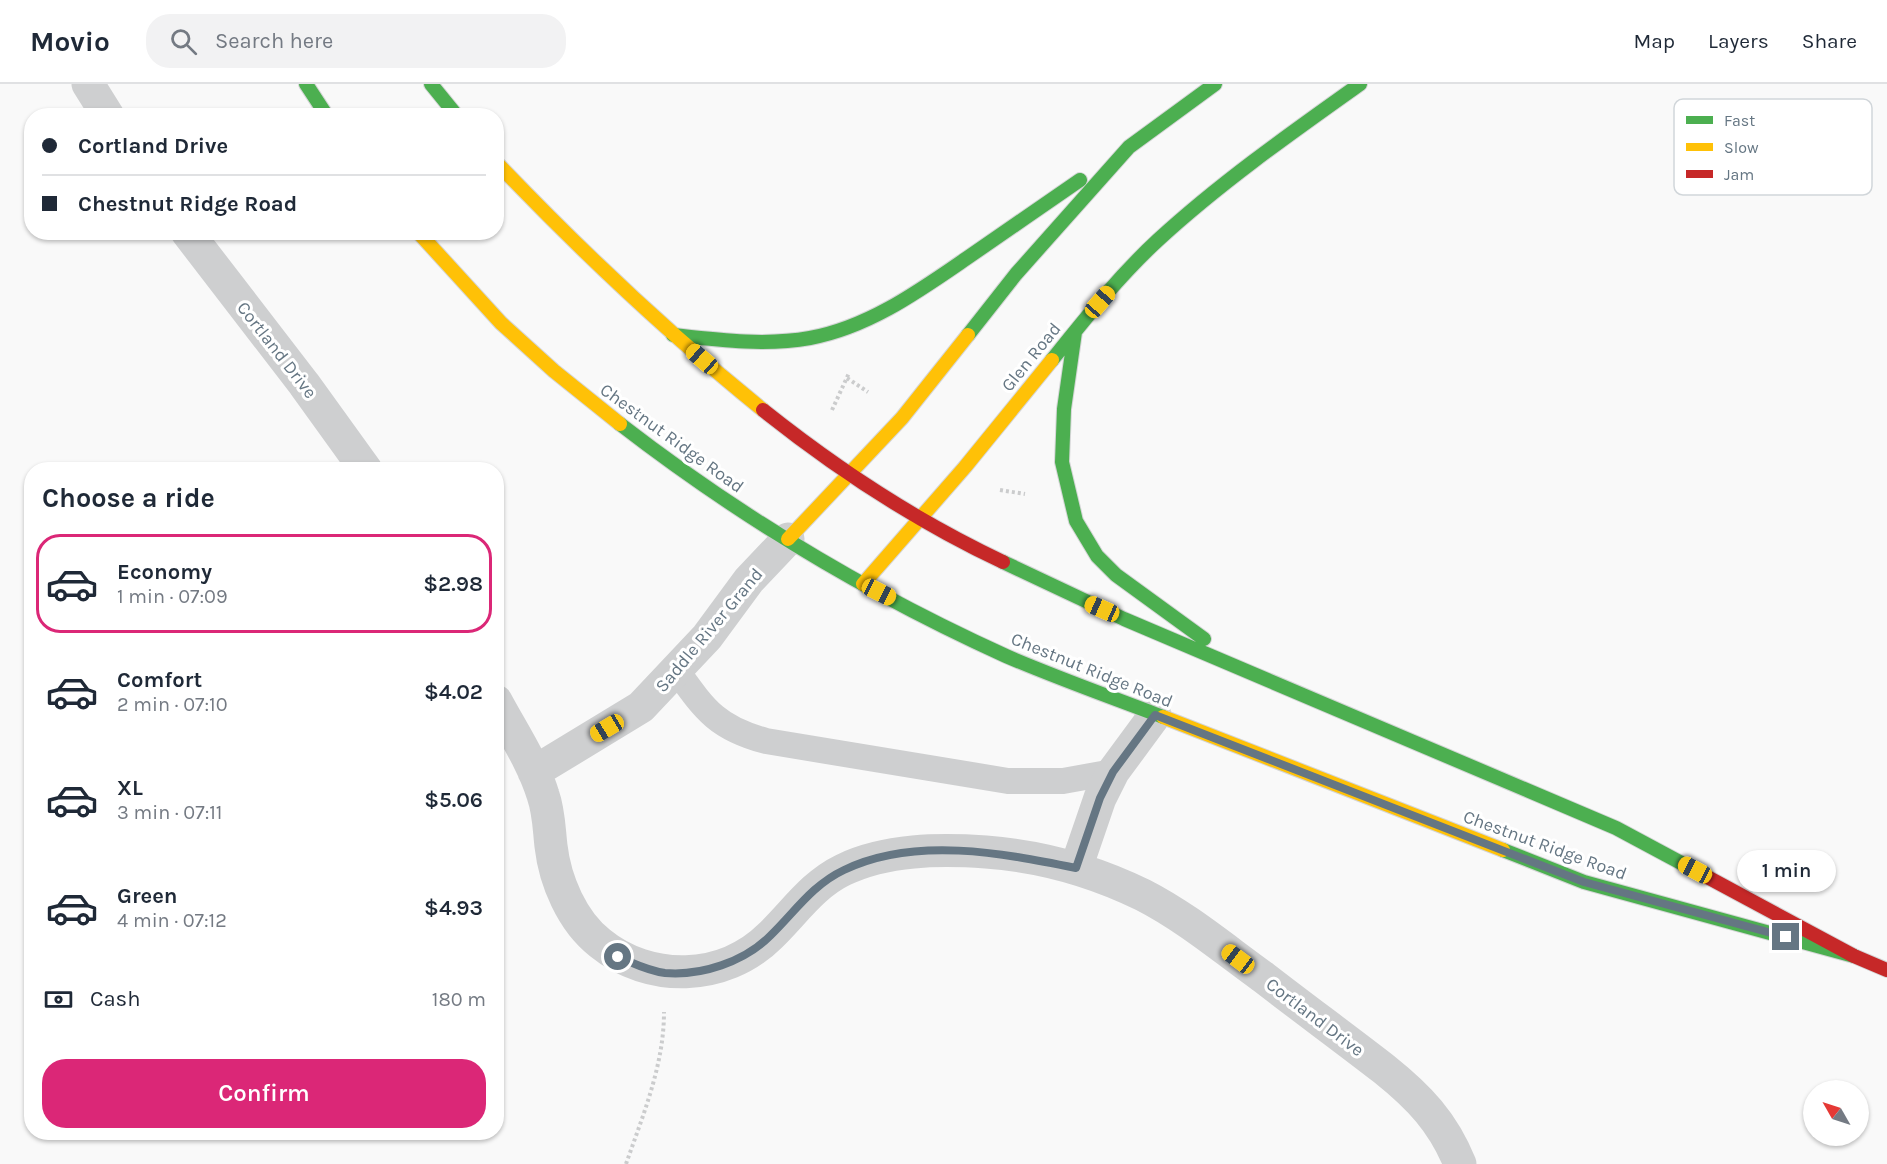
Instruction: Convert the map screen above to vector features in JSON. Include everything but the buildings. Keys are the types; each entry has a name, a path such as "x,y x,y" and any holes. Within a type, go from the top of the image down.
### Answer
{"main road":[{"path":"306,84 322,108"},
{"path":"431,84 450,108"},
{"path":"674,334 744,343 774,342 811,338 843,329 877,314 914,293 1129,147 1215,84"},
{"name":"Glen Road","path":"863,584 921,518 1111,288 1157,241 1215,191 1360,84"},
{"path":"788,539 902,418 1016,274 1129,147"},
{"name":"Chestnut Ridge Road","path":"504,170 574,242 731,384 802,441 921,518 986,554 1059,589 1251,674 1616,828 1854,956"},
{"name":"Chestnut Ridge Road","path":"425,240 513,334 574,387 690,476 863,584 1007,656 1584,882 1854,956 1887,969"},
{"path":"1076,330 1064,409 1062,462 1076,521 1097,556 1116,575 1251,674"}],"street":[{"path":"88,84 103,108"},
{"name":"Cortland Drive","path":"193,240 304,384 360,462"},
{"name":"Saddle River Grand","path":"534,772 641,707 707,637 749,580 788,539"},
{"path":"1076,868 1100,798 1113,772 1155,715"},
{"name":"Cortland Drive","path":"504,716 543,794 550,822 556,871 565,896 580,921 597,941 618,957 641,967 665,973 695,971 722,965 748,954 769,937 801,901 820,884 843,870 873,860 910,852 947,850 989,852 1076,868 1144,896 1181,918 1384,1068 1413,1092 1434,1116 1451,1142 1460,1164"}],"lane":[{"path":"677,671 700,704 713,717 745,736 766,741 1008,781 1064,781 1113,772"}],"path":[{"path":"830,414 851,368"},
{"path":"847,378 873,396"},
{"path":"991,488 1036,496"},
{"path":"626,1164 654,1080 661,1046 665,973"}],"traffic: fast":[{"path":"306,84 322,108"},
{"path":"431,84 450,108"},
{"path":"968,335 1016,274 1129,147 1215,84"},
{"path":"1052,360 1116,283 1158,240 1231,179 1360,84"},
{"path":"673,335 776,342 810,338 853,326 912,295 1080,180"},
{"path":"1075,332 1064,409 1062,462 1076,521 1097,556 1116,575 1204,639"},
{"path":"620,424 665,458 758,521 855,580 905,607 1006,656 1163,717"},
{"path":"1003,562 1124,619 1616,828 1685,865"},
{"path":"1503,850 1584,882 1854,956"}],"traffic: slow":[{"path":"504,170 626,290 693,352 763,410"},
{"path":"425,240 501,323 554,371 620,424"},
{"path":"788,539 902,418 968,335"},
{"path":"863,584 965,467 1052,360"},
{"path":"1163,717 1503,850"}],"traffic: jam":[{"path":"763,410 820,453 879,493 940,530 1003,562"},
{"path":"1685,865 1854,956 1887,970"}],"route":[{"path":"618,957 641,967 665,973 695,971 722,965 748,954 769,937 801,901 820,884 843,870 873,860 910,852 947,850 989,852 1076,868 1100,798 1113,772 1155,715 1584,882 1786,937"}]}
